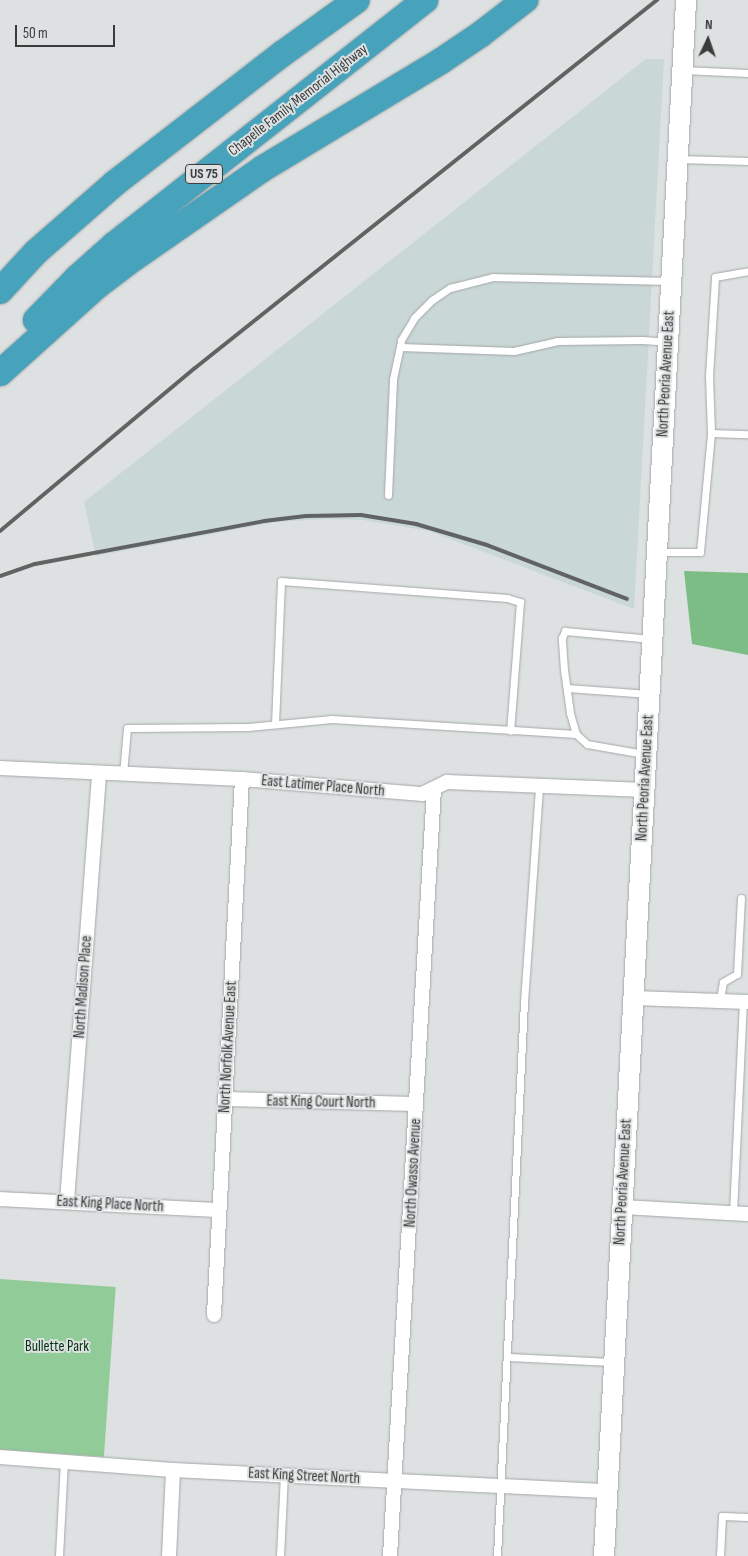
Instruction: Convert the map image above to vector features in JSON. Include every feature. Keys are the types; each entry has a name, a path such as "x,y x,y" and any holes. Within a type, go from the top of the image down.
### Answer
{"highway":[{"path":"282,54 338,0"},
{"path":"0,291 36,252 72,220 282,54 357,0"},
{"name":"Chapelle Family Memorial Highway","path":"0,366 44,310 76,278 114,245 425,0"},
{"path":"0,373 97,286 134,258 262,169 441,61 525,0"}],"main road":[{"name":"North Peoria Avenue East","path":"604,1556 644,790 636,753 649,694 686,0"}],"street":[{"name":"East Latimer Place North","path":"0,768 242,779 422,794 447,782 644,790"},
{"name":"North Madison Place","path":"67,1201 99,773"},
{"name":"North Norfolk Avenue East","path":"214,1315 242,779"},
{"name":"North Owasso Avenue","path":"390,1556 396,1481 434,789"},
{"path":"634,998 745,1002"},
{"name":"East King Court North","path":"225,1100 416,1104"},
{"name":"East King Place North","path":"0,1200 67,1201 220,1210"},
{"path":"622,1207 748,1214"},
{"name":"East King Street North","path":"0,1457 173,1470 608,1491"},
{"path":"169,1556 173,1470"}],"lane":[{"path":"682,70 748,73"},
{"path":"678,159 748,161"},
{"path":"656,552 700,552 711,433 709,376 715,276 748,271"},
{"path":"388,495 393,379 400,347 414,318 432,300 450,288 493,277 671,281"},
{"path":"400,347 514,351 558,341 642,340 668,342"},
{"path":"711,433 748,434"},
{"path":"275,724 281,581 506,598 520,602 510,731"},
{"path":"636,753 587,744 576,734 566,688 562,638 565,631 652,639"},
{"path":"566,688 649,694"},
{"path":"123,774 127,728 248,727 332,719 576,734"},
{"path":"497,1556 524,1002 539,786"},
{"path":"720,1000 723,982 737,974 741,898"},
{"path":"734,1213 745,1002"},
{"path":"507,1357 614,1362"},
{"path":"59,1556 64,1461"},
{"path":"280,1556 284,1474"},
{"path":"720,1556 722,1516 748,1517"}],"shaded area":[{"path":"646,59 664,59 634,609 429,531 363,520 327,519 276,522 96,556 84,502"}],"green space":[{"path":"684,571 748,573 748,655 692,644"},
{"name":"Bullette Park","path":"0,1279 116,1287 104,1457 0,1449"}],"railway":[{"path":"0,531 195,368 657,0"},
{"path":"0,576 35,564 264,521 306,516 361,515 416,524 487,545 627,599"}]}
